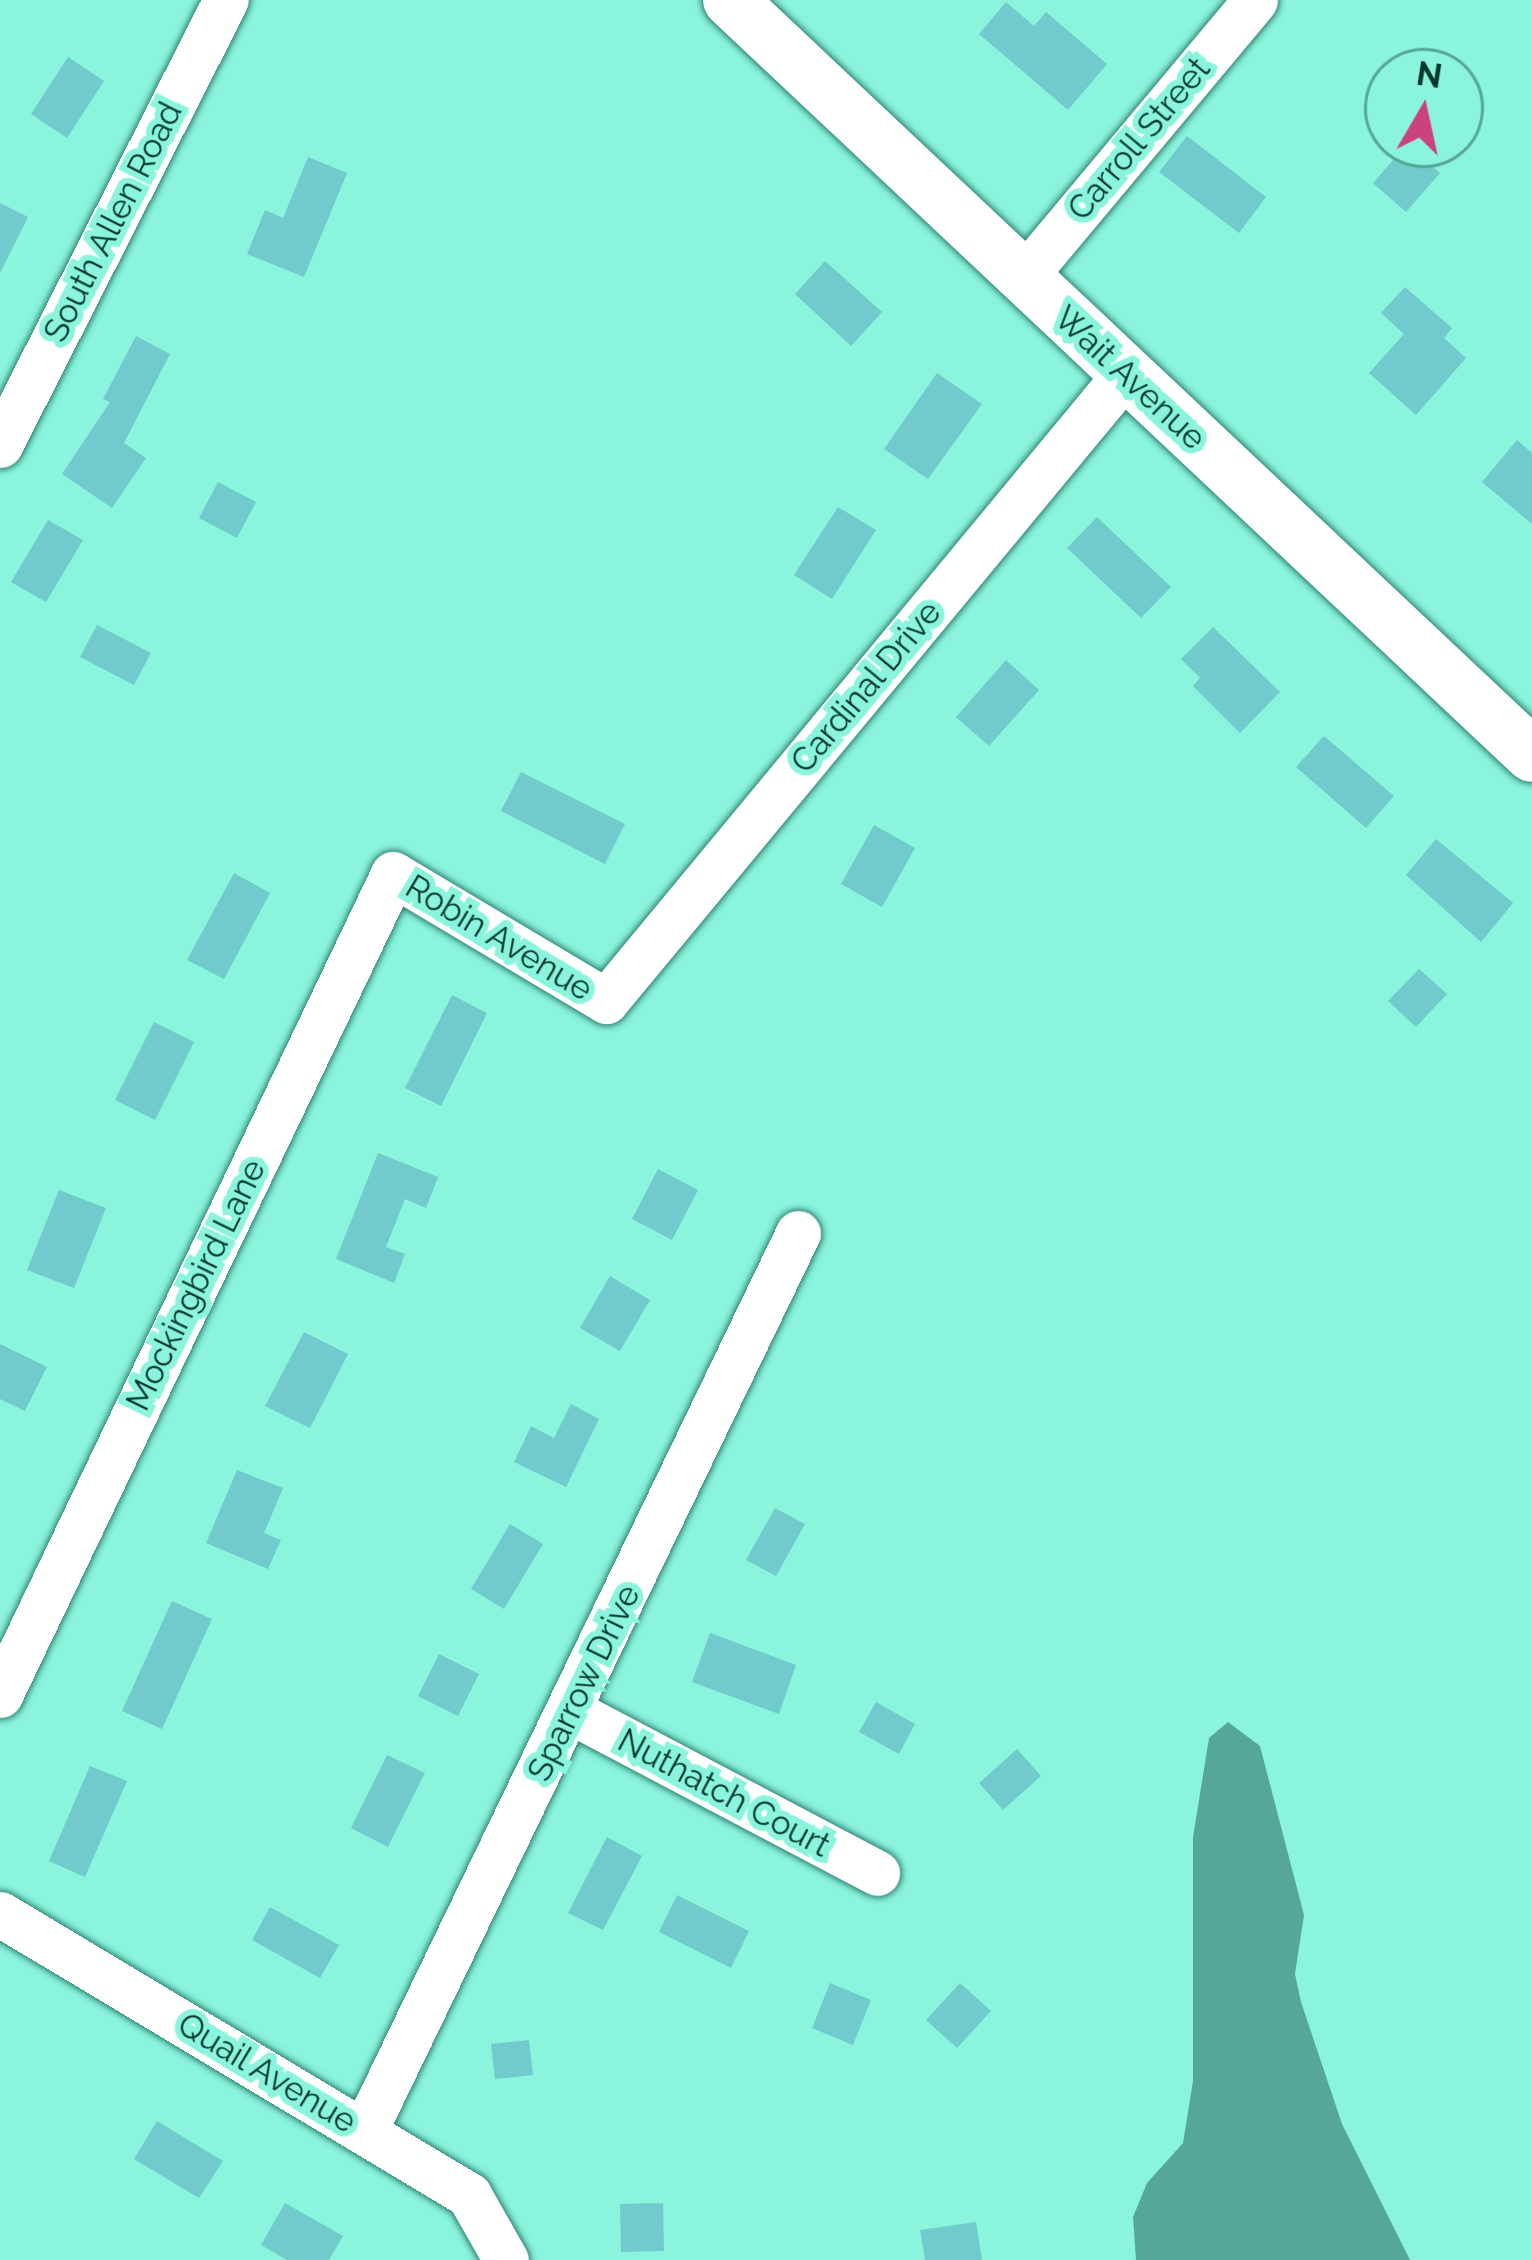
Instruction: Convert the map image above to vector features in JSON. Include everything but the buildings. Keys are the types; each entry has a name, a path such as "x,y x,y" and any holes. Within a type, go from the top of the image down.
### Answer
{"main road":[{"name":"Wait Avenue","path":"730,0 1532,755"}],"street":[{"name":"South Allen Road","path":"0,445 226,0"},
{"name":"Carroll Street","path":"1022,279 1256,0"},
{"name":"Cardinal Drive","path":"606,1001 1126,373"},
{"name":"Robin Avenue","path":"393,874 606,1001"},
{"name":"Mockingbird Lane","path":"0,1695 393,874"},
{"name":"Sparrow Drive","path":"365,2130 572,1712 798,1233"},
{"name":"Nuthatch Court","path":"572,1712 877,1873"},
{"name":"Quail Avenue","path":"0,1914 469,2195 506,2260"}],"water":[{"path":"1228,1722 1260,1746 1304,1915 1295,1974 1301,2002 1342,2124 1410,2260 1136,2260 1133,2217 1147,2183 1183,2143 1193,2081 1193,1837 1209,1738"}]}
